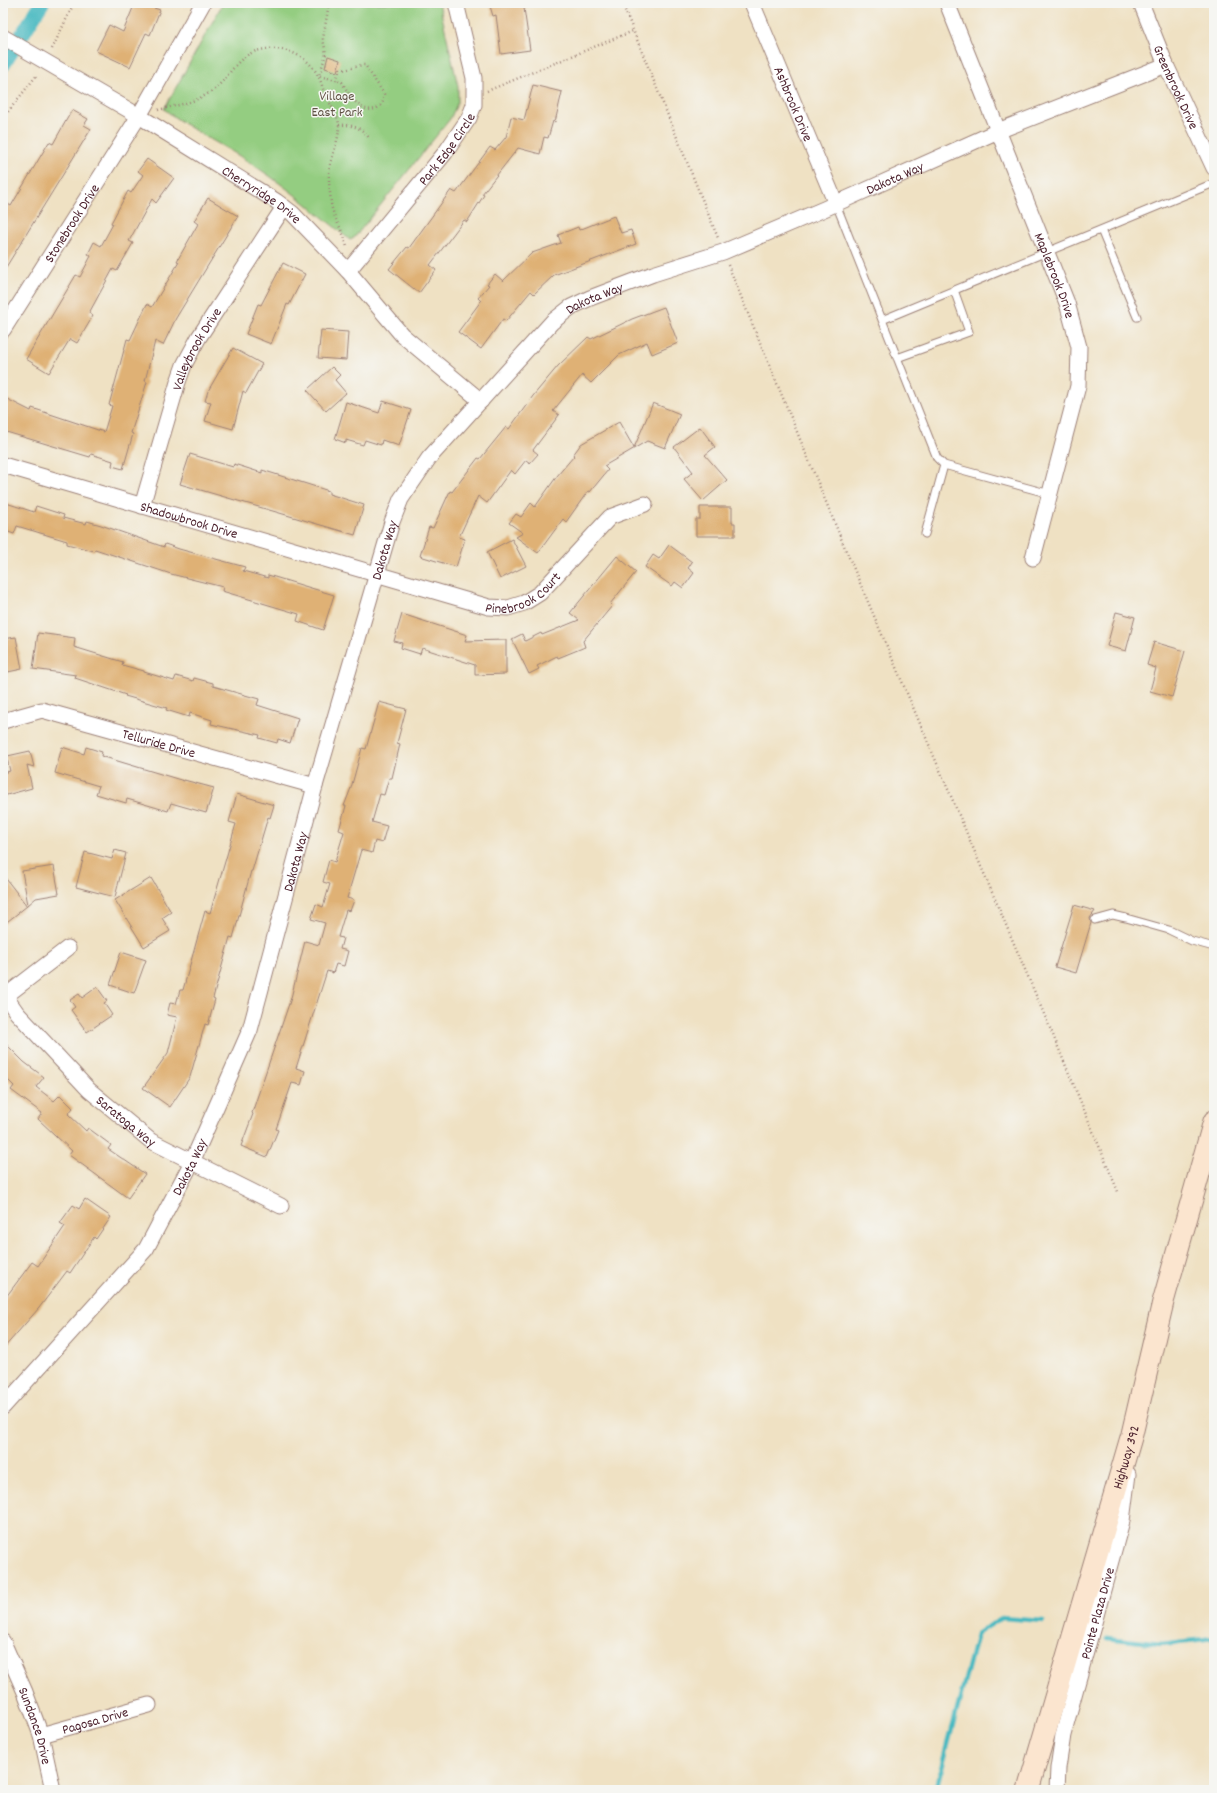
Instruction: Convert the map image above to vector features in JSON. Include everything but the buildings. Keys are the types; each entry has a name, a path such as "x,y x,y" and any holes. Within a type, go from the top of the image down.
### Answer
{"main road":[{"name":"Highway 392","path":"1028,1790 1132,1434 1163,1302 1214,1121"}],"street":[{"path":"139,116 203,3"},
{"name":"Park Edge Circle","path":"348,271 445,153 469,118 474,105 474,78 456,3"},
{"name":"Ashbrook Drive","path":"752,3 836,204"},
{"name":"Maplebrook Drive","path":"946,3 1067,303 1079,347 1078,386 1051,494 1033,558"},
{"name":"Greenbrook Drive","path":"1141,3 1166,65 1214,168"},
{"name":"Cherryridge Drive","path":"3,38 139,116 284,206 348,271 402,335 481,401"},
{"name":"Dakota Way","path":"3,1407 146,1249 192,1162 250,1030 315,786 392,522 401,499 429,458 552,322 571,307 590,298 653,274 723,252 836,204 998,131 1166,65"},
{"name":"Stonebrook Drive","path":"3,330 139,116"},
{"name":"Valleybrook Drive","path":"142,506 184,365 199,338 284,206"},
{"name":"Shadowbrook Drive","path":"3,465 376,575"},
{"name":"Pinebrook Court","path":"376,575 489,607 508,608 524,603 540,593 610,517 645,504"},
{"name":"Telluride Drive","path":"3,721 42,710 315,786"},
{"path":"4,996 68,948"},
{"name":"Saratoga Way","path":"4,996 89,1090 151,1141 281,1206"},
{"name":"Pointe Plaza Drive","path":"1057,1790 1058,1768 1063,1735 1122,1521 1132,1434"},
{"name":"Sundance Drive","path":"3,1642 25,1692 41,1735 53,1790"},
{"name":"Pagosa Drive","path":"41,1735 149,1705"}],"lane":[{"path":"882,320 1214,183"},
{"path":"836,204 937,458 944,465 1051,494"},
{"path":"1101,230 1137,317"},
{"path":"897,358 969,332 954,290"},
{"path":"925,534 944,465"},
{"path":"1095,920 1113,915 1169,930 1192,941 1214,947"}],"path":[{"path":"52,50 74,3"},
{"path":"319,76 326,54 323,39 329,3"},
{"path":"622,3 718,238"},
{"path":"474,96 633,31"},
{"path":"139,116 181,106 197,100 213,91 238,61 256,51 274,49 291,52 307,60 319,76 322,90 335,113 339,125 336,145 330,162 329,176 332,206 347,246 348,271"},
{"path":"319,76 342,82 349,94 363,108 370,110 376,109 381,106 384,100 384,94 365,65 358,65 350,70 340,69 336,80"},
{"path":"3,118 37,75"},
{"path":"339,125 349,124 366,133 369,138"},
{"path":"728,265 845,548 1053,1034 1119,1194"}],"green space":[{"name":"Village East Park","path":"223,3 439,3 458,86 458,102 450,119 354,238 350,240 270,176 164,109"}],"waterway":[{"path":"3,65 42,3"},
{"path":"936,1790 977,1634 1001,1618 1043,1621"},
{"path":"1107,1638 1161,1644 1214,1638"}]}
